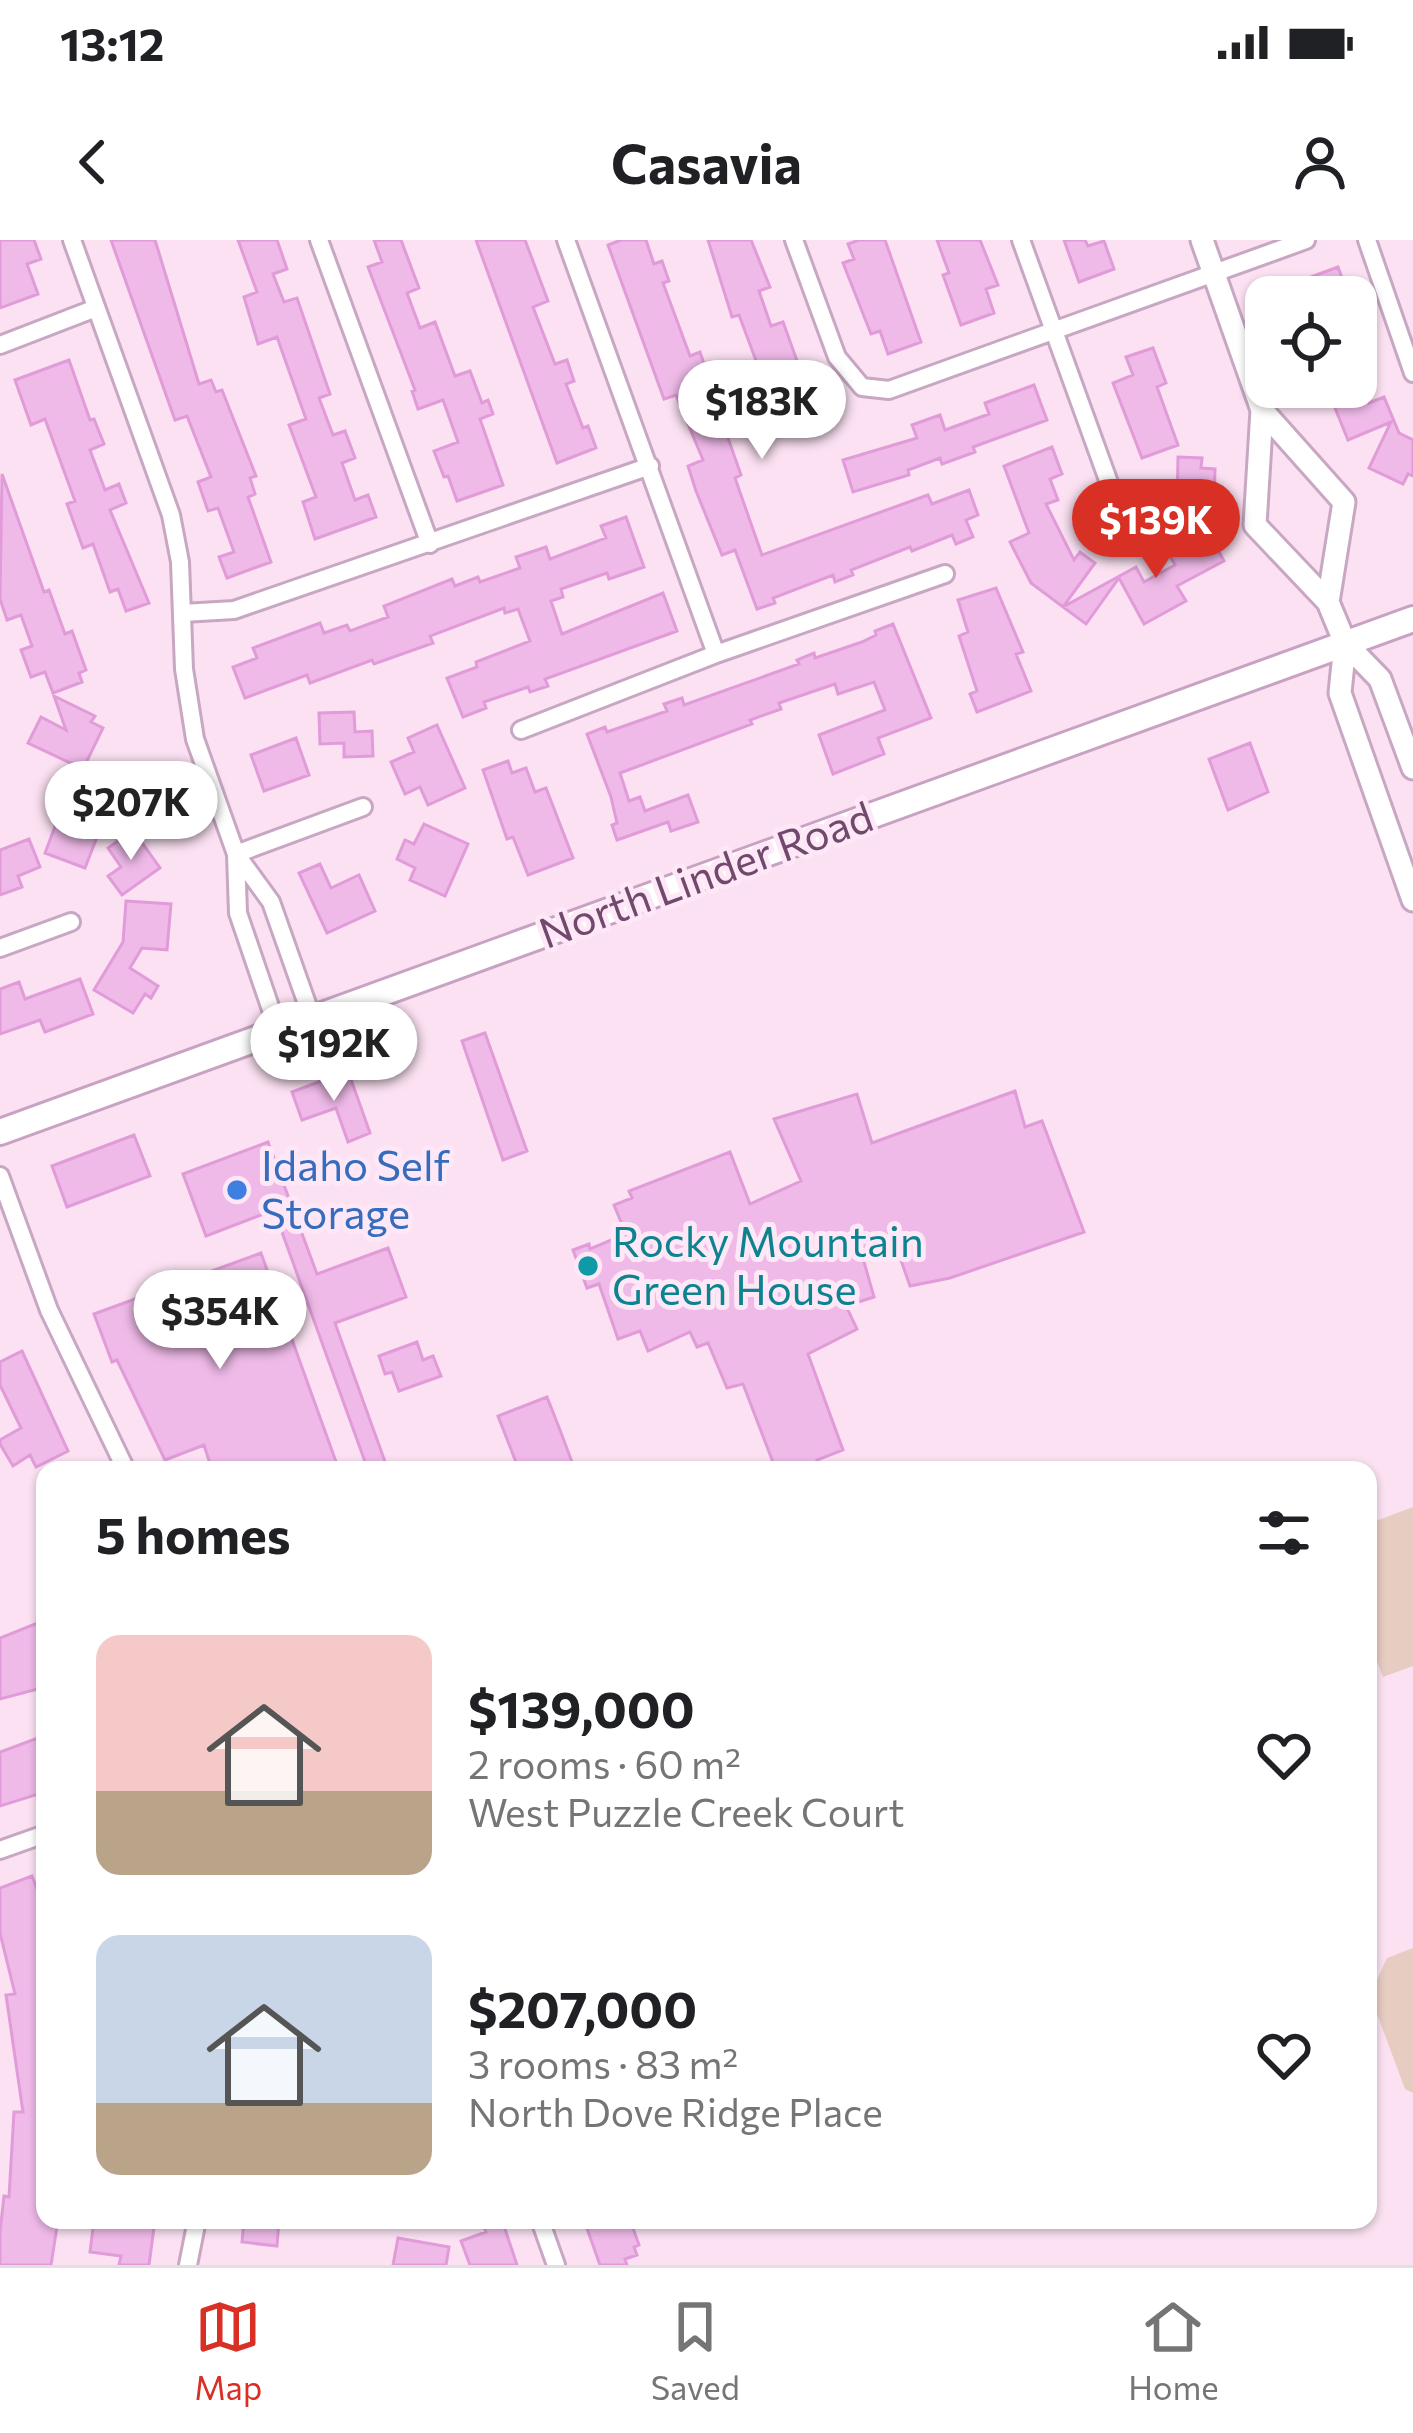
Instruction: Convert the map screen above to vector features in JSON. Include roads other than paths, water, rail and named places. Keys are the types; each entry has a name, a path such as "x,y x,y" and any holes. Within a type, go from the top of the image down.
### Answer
{"main road":[{"name":"North Linder Road","path":"0,1132 1413,619"}],"street":[{"path":"72,240 171,515 195,739 236,854 271,902 312,1018"},
{"path":"319,240 430,544"},
{"path":"566,240 716,654"},
{"path":"794,240 837,357 862,387 890,390 1306,240"},
{"path":"1022,240 1116,502"},
{"path":"1202,240 1262,410 1344,502 1328,602"},
{"path":"1367,240 1413,373"},
{"path":"0,345 96,308"},
{"path":"1262,410 1255,525 1328,602 1345,643 1380,679 1413,768"},
{"path":"183,614 233,610 650,466"},
{"path":"521,730 716,654 945,574"},
{"path":"1345,643 1340,693 1413,900"},
{"path":"236,854 363,807"},
{"path":"236,854 238,913 278,1030"},
{"path":"0,948 71,922"},
{"path":"0,1176 49,1310 122,1461"},
{"path":"0,1850 36,1837"},
{"path":"188,2265 195,2229"},
{"path":"543,2229 556,2265"}],"place":[{"name":"Idaho Self Storage","path":"237,1190"},
{"name":"Rocky Mountain Green House","path":"588,1266"}]}
